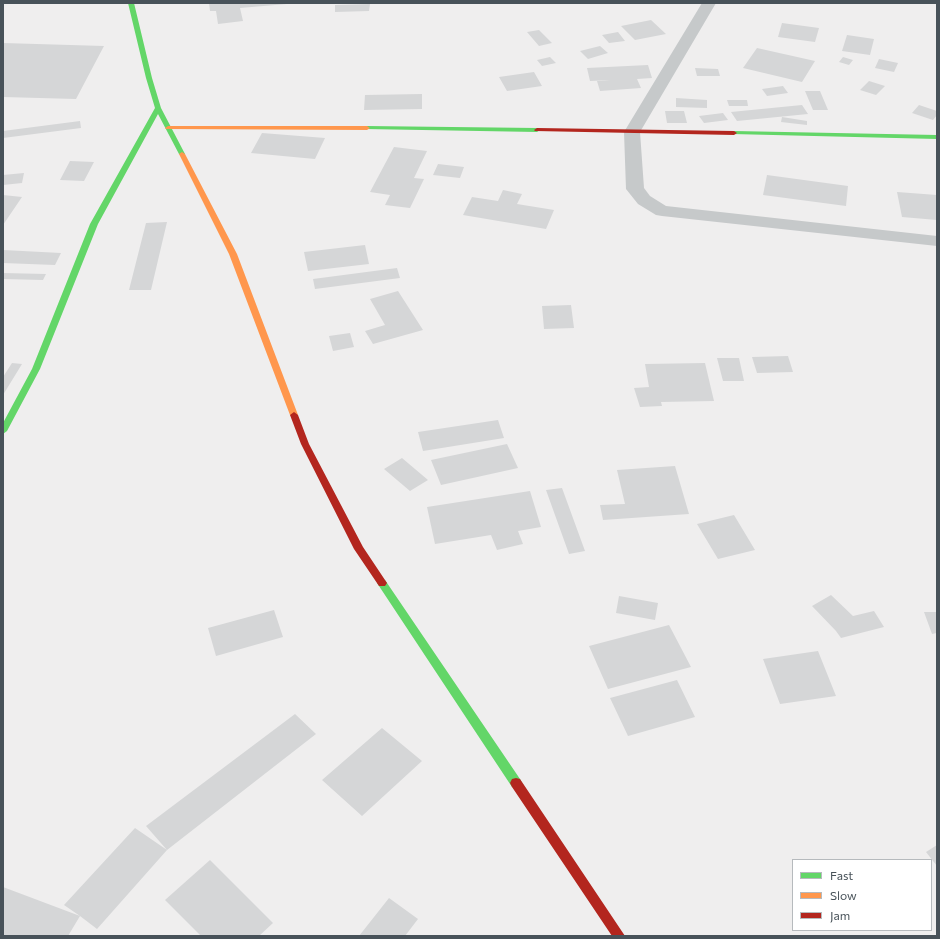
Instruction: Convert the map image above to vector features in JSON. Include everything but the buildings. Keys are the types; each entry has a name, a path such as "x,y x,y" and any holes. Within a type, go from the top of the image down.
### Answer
{"street":[{"path":"131,3 149,78 158,108 233,254 305,444 359,549 619,936"},
{"path":"709,3 632,132 635,189 644,200 662,211 937,241"},
{"path":"3,431 36,369 94,224 158,108"},
{"path":"168,128 434,128 937,137"}],"traffic: fast":[{"path":"131,3 149,78 158,108 182,154"},
{"path":"3,431 36,369 94,224 158,108"},
{"path":"367,128 537,130"},
{"path":"734,133 937,137"},
{"path":"382,583 516,783"}],"traffic: slow":[{"path":"168,128 367,128"},
{"path":"182,154 233,254 294,415"}],"traffic: jam":[{"path":"537,130 734,133"},
{"path":"294,415 305,444 359,549 382,583"},
{"path":"516,783 619,936"}]}
